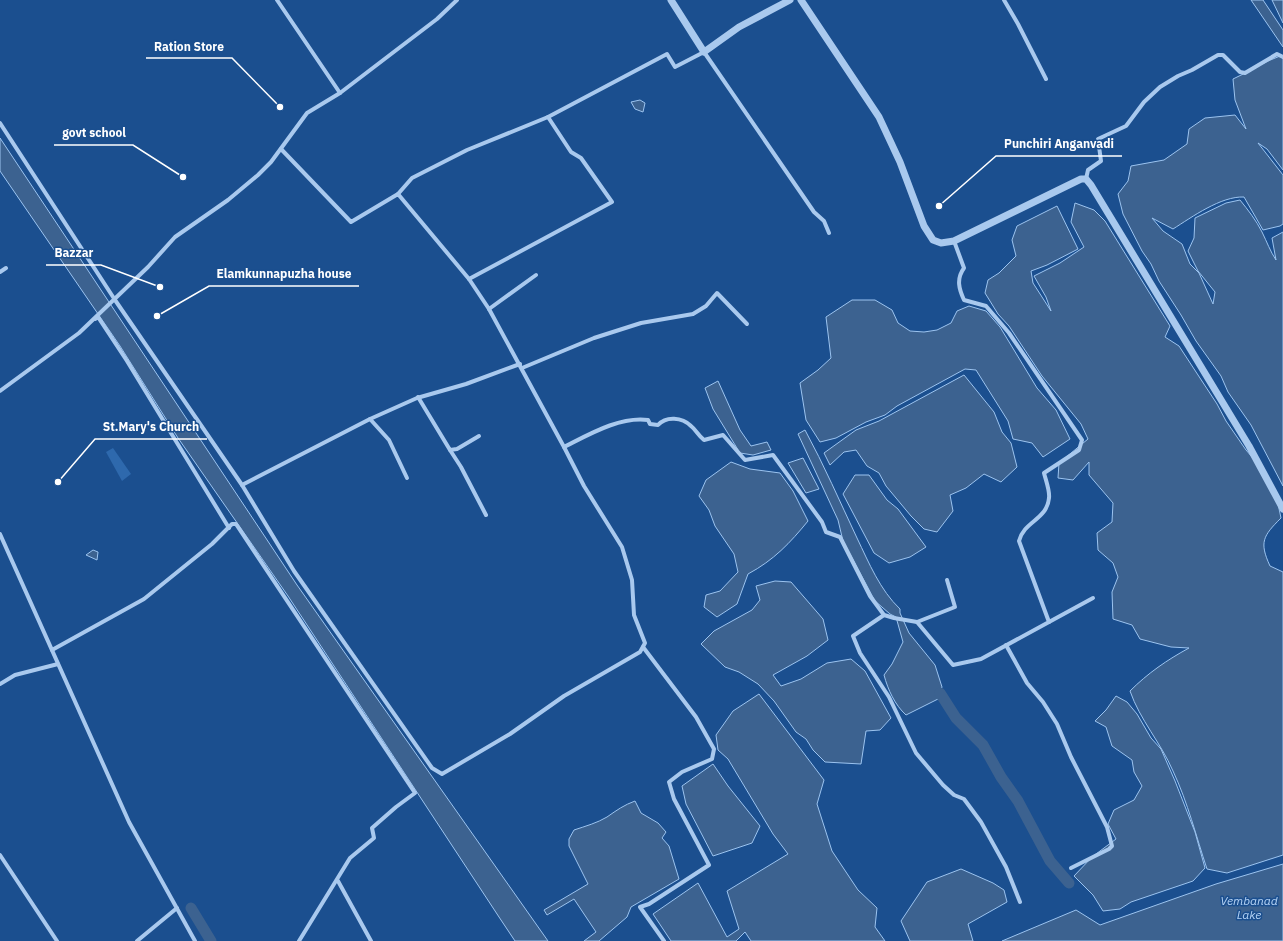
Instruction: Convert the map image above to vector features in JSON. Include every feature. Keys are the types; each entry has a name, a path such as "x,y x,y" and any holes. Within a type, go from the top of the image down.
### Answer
{"street":[{"path":"276,0 340,93"},
{"path":"78,332 115,300 175,237 228,200 258,175 281,149 308,113 340,93 437,19 457,0"},
{"path":"671,0 704,52 814,212 824,221 829,234"},
{"path":"281,149 351,222 398,194 412,178 467,150 548,117 667,54 675,67 704,52 739,27 790,0"},
{"path":"801,0 879,117 900,162 924,226 933,240 941,242 954,241 1081,179 1086,179"},
{"path":"1004,0 1046,79"},
{"path":"1086,179 1088,170 1101,161 1098,139 1126,126 1144,102 1160,88 1178,76 1218,55 1222,55 1240,72 1245,74 1277,54 1283,57"},
{"path":"469,279 612,202 581,158 570,152 548,117"},
{"path":"0,123 115,300 242,485 299,577 432,768 442,774 510,734 564,696 640,652 645,643 634,615 632,580 622,546 584,486 489,308 469,279 398,194"},
{"path":"1086,179 1245,439 1283,509"},
{"path":"954,241 963,262 964,268 959,275 958,281 959,290 964,300 986,306 1009,333 1082,440 1079,450 1044,473 1049,497 1047,510 1021,532 1019,541 1049,622"},
{"path":"0,272 6,268"},
{"path":"489,308 536,274"},
{"path":"242,485 370,419 418,397 466,384 521,366 594,338 641,323 693,314 706,306 717,293 747,324"},
{"path":"0,391 98,317 125,356 229,528"},
{"path":"418,397 461,467 486,515"},
{"path":"564,447 614,425 638,418 648,420 650,424 658,425 662,420 670,418 681,420 690,425 696,434 704,440 722,435 745,460 773,455 822,522 826,532 840,537 870,596 884,615 917,622 955,607 948,580"},
{"path":"370,419 389,440 407,478"},
{"path":"450,450 457,450 479,436"},
{"path":"52,650 144,599 212,544 229,528 236,524 415,793 372,828 374,838 350,858 338,881 299,941"},
{"path":"0,534 129,822 195,941"},
{"path":"917,622 953,665 981,659 1093,598"},
{"path":"884,615 853,636 860,653 889,697 916,753 943,785 954,795 964,799 981,822 1006,867 1020,902"},
{"path":"1006,645 1027,682 1043,702 1057,724 1071,757 1107,827 1112,846 1109,850 1071,868"},
{"path":"643,647 696,717 714,749 712,759 682,772 669,782 674,799 709,865 649,904 640,907 664,941"},
{"path":"0,684 15,675 58,664"},
{"path":"0,855 57,941"},
{"path":"338,881 371,941"},
{"path":"137,941 177,908"}],"shaded area":[{"path":"113,448 131,474 122,481 106,452"}],"water":[{"path":"1251,0 1263,0 1283,30 1283,47"},
{"path":"1272,0 1283,0 1283,23"},
{"path":"1280,56 1283,59 1283,170 1267,149 1258,143 1283,175 1283,224 1263,230 1244,197 1226,200 1207,208 1173,229 1152,218 1163,231 1182,244 1190,264 1199,273 1213,304 1215,292 1198,271 1188,251 1194,238 1195,218 1226,203 1240,200 1257,223 1276,260 1272,238 1283,232 1283,486 1251,425 1228,392 1221,376 1196,341 1142,251 1123,214 1118,194 1128,181 1131,166 1164,160 1187,144 1189,129 1205,118 1235,115 1246,129 1235,100 1233,79"},
{"path":"640,100 645,103 643,112 635,109 631,102"},
{"path":"0,138 297,585 548,941 515,941 288,596 178,438 120,346 0,171"},
{"path":"1075,203 1094,210 1105,221 1170,326 1165,337 1179,346 1217,404 1226,421 1246,450 1258,464 1278,504 1281,518 1270,530 1264,545 1270,566 1283,572 1283,855 1227,873 1207,869 1178,783 1163,751 1139,712 1130,691 1158,667 1189,648 1171,647 1140,639 1132,625 1113,619 1112,592 1118,577 1113,563 1098,550 1097,533 1112,522 1113,503 1089,475 1089,462 1073,480 1058,478 1059,463 1088,439 1081,424 1042,376 985,293 988,280 999,273 1016,256 1012,240 1017,226 1057,206 1078,249 1047,265 1031,271 1033,283 1051,311 1046,297 1034,276 1060,263 1084,247 1071,222"},
{"path":"852,300 875,300 892,310 898,323 910,331 924,332 937,330 951,323 957,311 969,306 986,311 1000,327 1037,388 1056,410 1070,439 1043,457 1032,443 1013,439 1008,421 976,370 965,369 897,406 885,415 866,422 836,438 820,442 806,420 800,383 831,358 826,317"},
{"path":"964,375 994,412 1002,432 1011,443 1017,467 1001,482 984,474 966,488 950,495 953,511 937,532 924,529 911,516 886,486 879,473 867,466 856,450 844,452 830,465 824,453 856,430 879,421"},
{"path":"718,381 740,430 751,446 767,442 771,450 753,455 740,453 713,409 705,388"},
{"path":"805,430 876,576 893,602 900,609 900,613 909,633 935,665 942,687 938,699 906,715 898,707 892,697 884,675 892,664 903,642 896,617 890,614 875,601 843,541 838,520 798,434"},
{"path":"803,458 819,489 806,493 788,463"},
{"path":"731,462 750,469 780,473 793,491 808,521 795,537 781,550 766,563 748,574 737,604 717,617 704,607 706,595 720,591 738,572 734,554 715,526 709,510 699,496 706,480"},
{"path":"855,475 869,475 887,500 898,509 926,547 910,557 889,563 874,553 843,494"},
{"path":"93,550 98,552 97,560 86,555"},
{"path":"775,581 791,582 823,619 828,640 807,656 773,675 781,686 801,679 827,663 851,659 865,671 891,718 880,730 866,731 861,764 825,762 813,750 806,739 796,732 774,701 758,684 739,672 725,667 701,644 714,631 752,610 760,600 756,586"},
{"path":"759,694 824,780 817,804 832,851 858,890 877,908 875,927 885,941 751,941 745,932 736,941 671,941 653,914 698,883 727,937 739,929 727,891 788,854 773,834 728,759 718,750 716,735 733,711"},
{"path":"1116,696 1127,702 1137,714 1151,738 1161,749 1195,832 1205,868 1193,881 1131,902 1120,909 1103,911 1093,895 1074,876 1092,857 1116,839 1108,824 1114,810 1134,800 1142,786 1134,772 1132,760 1112,746 1106,727 1095,721 1106,710"},
{"path":"713,764 728,786 760,826 752,843 713,856 686,804 682,786"},
{"path":"635,801 641,813 658,823 666,832 662,838 669,846 679,879 631,907 627,917 599,941 584,941 596,932 574,899 547,915 544,910 588,884 569,846 569,839 574,830 599,821"},
{"name":"Vembanad Lake","path":"1283,864 1283,941 1002,941 1076,910 1100,925 1216,884"},
{"path":"961,869 993,883 1004,890 1007,902 968,924 973,941 910,941 901,921 927,882"}],"waterway":[{"path":"940,693 956,718 983,745 1001,777 1018,801 1050,861 1069,883"},
{"path":"191,908 211,941"}],"place":[{"name":"Ration Store","path":"280,107"},
{"name":"govt school","path":"183,177"},
{"name":"Punchiri Anganvadi","path":"939,206"},
{"name":"Bazzar","path":"160,287"},
{"name":"Elamkunnapuzha house","path":"157,316"},
{"name":"St.Mary's Church","path":"58,482"}]}
